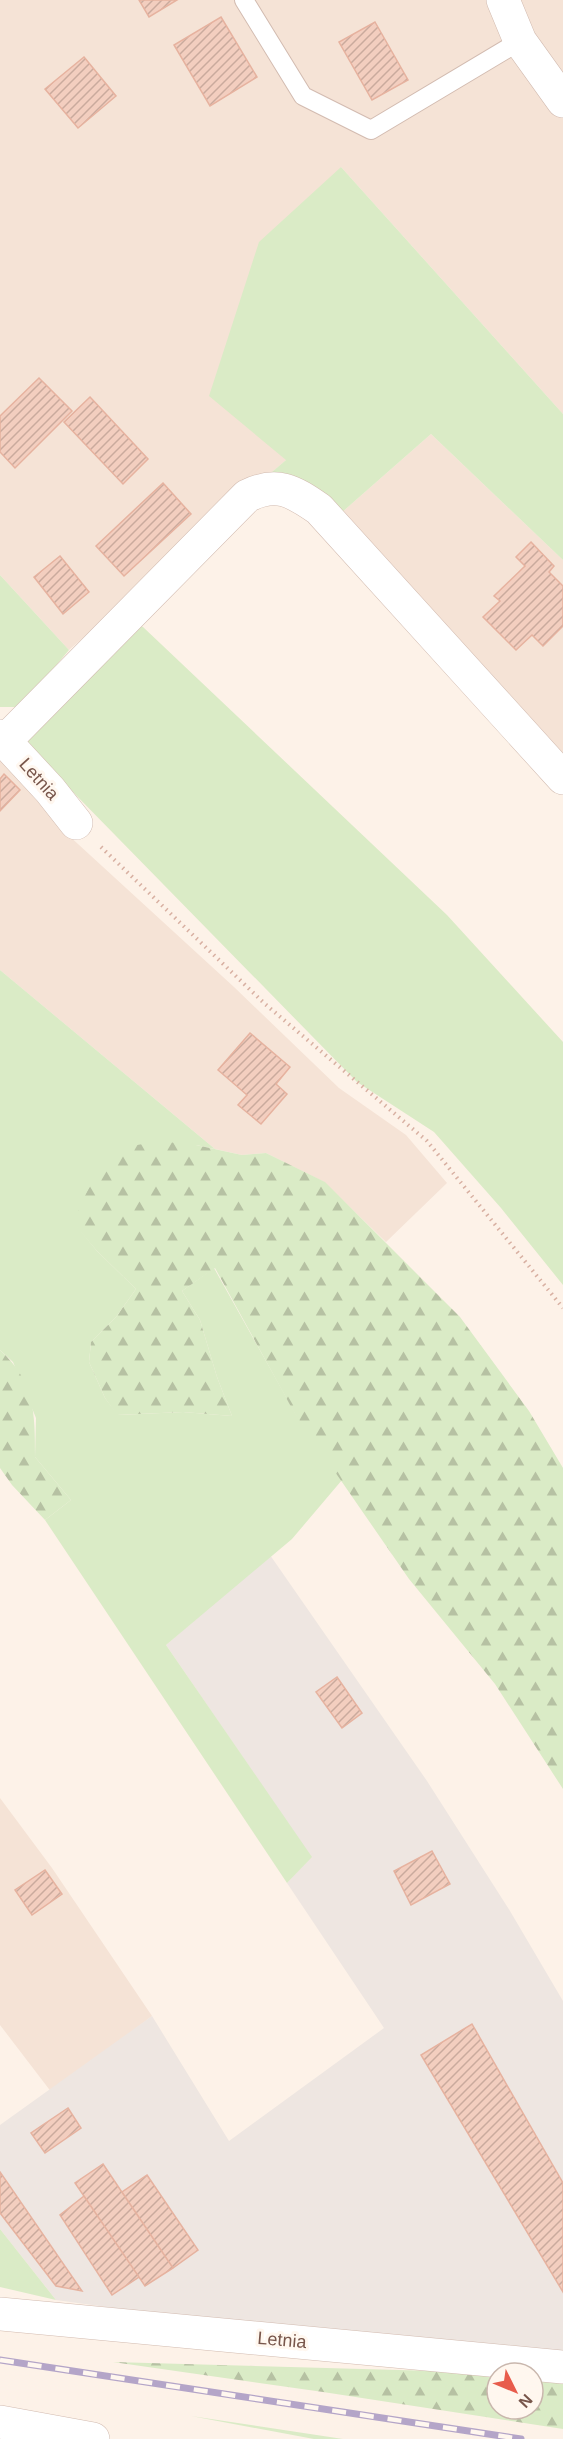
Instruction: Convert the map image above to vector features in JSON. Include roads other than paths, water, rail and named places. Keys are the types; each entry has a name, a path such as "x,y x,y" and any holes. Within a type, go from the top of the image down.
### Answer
{"street":[{"path":"503,0 520,41 563,101"},
{"path":"2,739 247,496 260,490 275,488 290,491 319,509 563,778"},
{"name":"Letnia","path":"2,739 50,790 76,824"},
{"name":"Letnia","path":"0,2314 563,2367"},
{"path":"0,2422 93,2439"}],"lane":[{"path":"244,0 303,96 371,130 520,41"}],"railway":[{"path":"0,2360 521,2439"}]}
